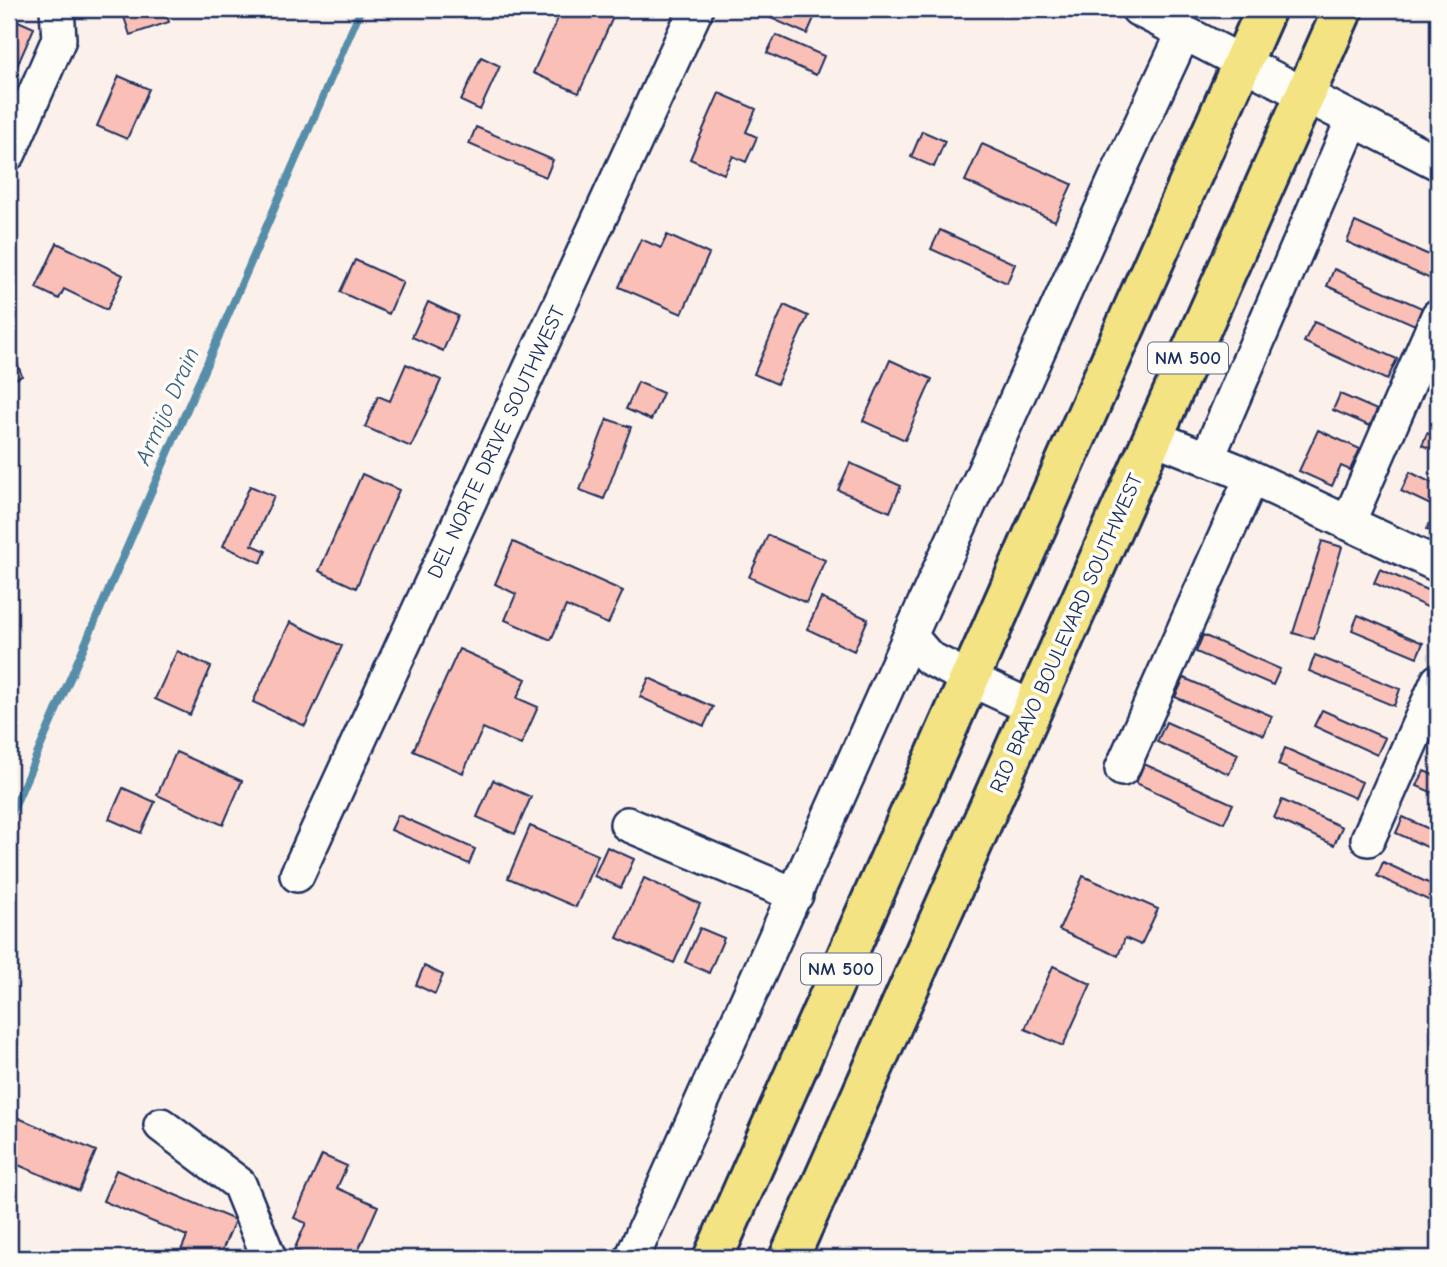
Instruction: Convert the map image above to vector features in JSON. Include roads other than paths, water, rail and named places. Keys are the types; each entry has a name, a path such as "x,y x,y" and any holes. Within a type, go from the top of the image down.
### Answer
{"main road":[{"name":"NM 500","path":"713,1258 1266,9"},
{"name":"RIO BRAVO BOULEVARD SOUTHWEST","path":"789,1258 1343,9"}],"street":[{"path":"9,153 59,39 57,9"},
{"name":"DEL NORTE DRIVE SOUTHWEST","path":"297,875 695,9"},
{"path":"1138,9 1438,163"},
{"path":"632,1258 1184,32"},
{"path":"1207,459 1353,119"},
{"path":"1348,523 1438,316"},
{"path":"1153,437 1438,565"},
{"path":"1122,769 1251,479"},
{"path":"910,636 929,658 1033,708"},
{"path":"1368,839 1438,681"},
{"path":"627,824 796,895"},
{"path":"161,1125 239,1184 268,1258"}],"waterway":[{"name":"Armijo Drain","path":"9,819 361,9"}]}
